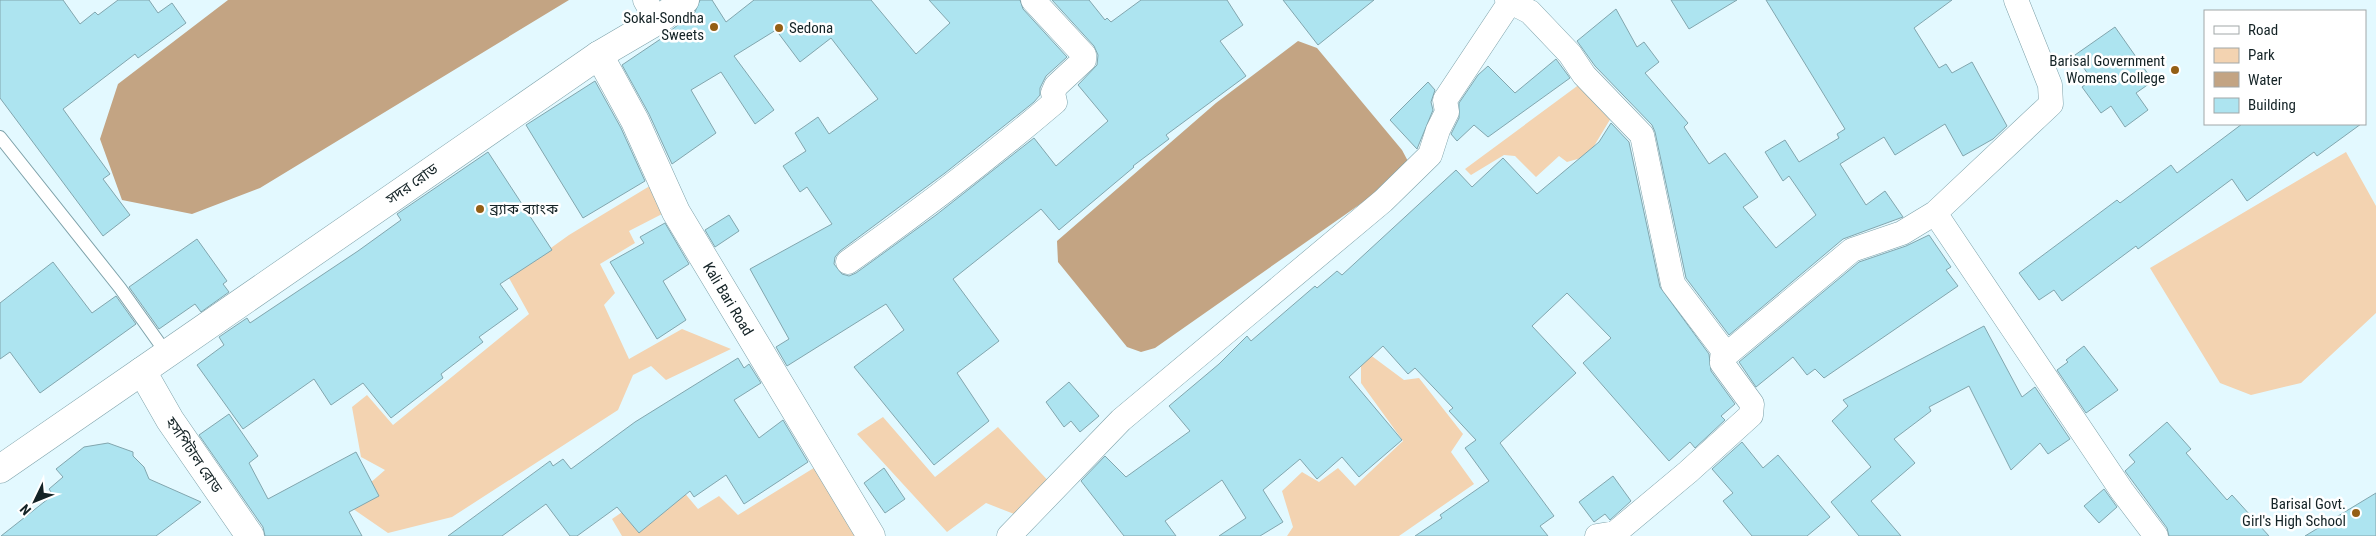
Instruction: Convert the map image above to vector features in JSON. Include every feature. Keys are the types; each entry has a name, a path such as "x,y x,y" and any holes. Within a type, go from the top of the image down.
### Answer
{"main road":[{"name":"সদর রোড","path":"0,470 599,54 651,10 685,0"},
{"name":"Kali Bari Road","path":"599,54 635,121 676,212 871,536"},
{"name":"হসপিটাল রোড","path":"142,372 170,420 250,536"}],"street":[{"path":"848,262 957,183 1055,102 1053,94 1056,86 1084,60 1084,55 1033,0"},
{"path":"1722,359 1852,250 1902,233 1935,213 2051,104 2050,85 2016,0"},
{"path":"1009,536 1120,420 1383,201 1430,156 1438,130 1447,112 1445,100 1509,1 1530,12 1570,54 1584,75 1642,135 1673,284 1722,350 1725,369 1752,404 1751,415 1688,472 1615,533 1597,536"},
{"path":"1935,213 2122,491 2156,536"}],"lane":[{"path":"0,138 120,288 167,354"}],"green space":[{"path":"1584,81 1614,113 1588,156 1567,162 1559,156 1536,177 1515,156 1504,155 1471,175 1465,169"},
{"path":"2346,152 2376,206 2376,313 2301,383 2251,395 2220,383 2150,268"},
{"path":"653,184 664,213 629,231 635,243 600,264 615,293 604,305 629,359 682,329 731,349 666,380 651,366 633,375 618,410 452,517 388,533 346,504 385,470 361,457 352,407 367,395 393,425 529,314 509,278 569,235"},
{"path":"1369,354 1404,380 1419,378 1463,434 1451,452 1474,484 1399,536 1287,536 1293,527 1282,491 1302,472 1319,482 1338,468 1355,486 1403,441 1361,383 1361,360"},
{"path":"883,417 935,477 998,427 1053,486 1019,516 986,503 947,532 857,434"},
{"path":"817,466 855,536 622,536 612,519 672,478 698,509 719,496 738,515"}],"water":[{"path":"228,0 569,0 260,188 192,214 122,200 100,139 118,84"},
{"path":"1298,41 1317,48 1402,150 1410,165 1396,179 1155,348 1141,352 1127,347 1058,262 1057,241 1216,103"}],"building":[{"path":"0,0 63,0 80,24 95,12 98,15 118,0 149,0 158,13 172,3 186,23 138,58 135,54 63,109 110,174 103,179 130,215 103,236 0,98"},
{"path":"700,0 712,0 726,22 754,0 871,0 916,54 950,23 929,0 1020,0 1023,9 1067,57 1046,76 1040,88 1040,95 1034,102 945,173 840,251 835,257 834,264 842,274 849,276 856,273 936,215 1034,138 1056,166 1108,121 1078,85 1097,65 1098,55 1094,46 1052,0 1089,0 1105,20 1107,18 1111,22 1141,0 1227,0 1243,25 1220,41 1246,76 1166,135 1169,139 1133,166 1059,230 1041,209 953,279 999,341 957,373 989,421 934,465 854,367 904,330 886,304 787,366 776,347 789,339 750,269 832,224 807,187 800,192 783,166 806,151 795,133 818,117 829,134 878,99 831,38 800,62 776,30 734,56 774,110 755,124 721,72 691,90 716,133 672,164 649,114 622,65 671,32 695,12"},
{"path":"1283,0 1374,0 1318,45"},
{"path":"1671,0 1737,0 1689,29"},
{"path":"1766,0 1952,0 1914,28 1939,68 1946,64 1952,73 1972,62 2007,126 1993,139 1963,156 1945,124 1895,155 1884,137 1840,164 1866,205 1885,191 1903,217 1843,239 1729,335 1686,278 1652,125 1595,66 1577,41 1616,9 1637,47 1644,42 1659,62 1645,73 1688,123 1684,127 1709,164 1725,153 1758,197 1743,207 1776,248 1816,215 1789,176 1783,181 1765,152 1785,140 1799,162 1839,138 1837,134 1845,129"},
{"path":"2115,27 2153,81 2136,93 2148,110 2125,127 2111,106 2101,113 2082,87 2092,80 2075,55"},
{"path":"1556,59 1570,78 1488,137 1474,125 1457,141 1451,134 1459,118 1459,103 1478,75 1488,66 1515,93"},
{"path":"595,81 621,128 645,181 583,218 526,125"},
{"path":"1428,82 1435,90 1431,102 1433,110 1417,149 1390,120"},
{"path":"1611,123 1629,142 1660,287 1709,354 1711,371 1735,404 1721,416 1725,420 1695,448 1690,442 1669,461 1583,363 1611,338 1567,293 1532,326 1576,373 1500,443 1554,516 1540,526 1548,536 1415,536 1442,518 1440,515 1489,481 1465,448 1476,440 1449,411 1453,408 1415,368 1408,374 1383,346 1349,377 1402,440 1359,477 1342,457 1317,479 1300,459 1263,490 1283,522 1260,536 1219,536 1246,518 1222,480 1165,521 1176,536 1124,536 1081,481 1105,456 1126,477 1190,431 1169,406 1219,364 1247,336 1251,341 1315,286 1317,288 1337,271 1342,275 1456,170 1472,187 1503,158 1537,194 1599,142"},
{"path":"2241,125 2360,125 2317,156 2314,152 2247,201 2232,179 2138,249 2136,246 2062,301 2054,290 2039,300 2019,273 2117,200 2120,203 2171,165 2177,173"},
{"path":"488,152 552,250 500,284 518,309 479,337 483,342 441,374 443,378 391,418 363,383 331,405 314,379 243,429 197,365 224,345 219,337 247,318 250,323 358,251 401,220 397,214"},
{"path":"729,215 739,231 715,247 705,230"},
{"path":"665,223 689,264 663,281 686,320 657,339 610,262 644,243 640,237"},
{"path":"1929,235 1951,267 1946,270 1958,286 1824,378 1815,369 1807,375 1793,357 1756,387 1739,362 1859,262 1906,246"},
{"path":"197,239 227,281 223,284 229,292 201,312 195,304 159,329 129,287"},
{"path":"53,262 92,313 116,296 136,324 40,393 10,352 0,359 0,303"},
{"path":"1984,326 2022,397 2035,387 2070,439 2048,454 2040,443 2011,470 1969,386 1929,407 1931,411 1894,439 1915,463 1871,501 1901,536 1859,536 1831,502 1871,467 1832,421 1848,406 1843,400"},
{"path":"2084,346 2118,390 2086,413 2057,370"},
{"path":"738,358 744,368 749,364 761,383 734,400 759,438 783,420 808,462 744,504 726,475 694,497 690,491 639,533 617,507 577,536 570,536 546,504 502,536 448,536 550,461 553,466 563,459 571,469 635,422"},
{"path":"1069,382 1099,416 1080,432 1071,421 1064,427 1046,402"},
{"path":"229,414 258,456 249,463 268,499 356,452 379,496 349,512 362,536 265,536 263,527 199,435"},
{"path":"2167,422 2191,449 2186,453 2227,500 2232,495 2269,536 2169,536 2167,528 2125,471 2135,462 2129,455"},
{"path":"1742,442 1763,468 1778,455 1830,517 1807,536 1752,536 1723,501 1733,493 1712,469"},
{"path":"108,443 133,452 133,456 144,467 149,479 201,502 156,536 1,536 53,495 49,489 63,477 56,469 84,447"},
{"path":"884,468 905,499 885,513 864,483"},
{"path":"1613,476 1631,501 1610,520 1605,514 1594,522 1579,502"},
{"path":"2104,489 2117,507 2099,523 2084,506"},
{"name":"Barisal Govt. Girl's High School","path":"2376,493 2376,536 2305,536"}],"place":[{"name":"Sokal-Sondha Sweets","path":"714,27"},
{"name":"Sedona","path":"779,28"},
{"name":"Barisal Government Womens College","path":"2175,70"},
{"name":"ব্র্যাক ব্যাংক","path":"480,209"},
{"name":"Barisal Govt. Girl's High School","path":"2356,513"}]}
